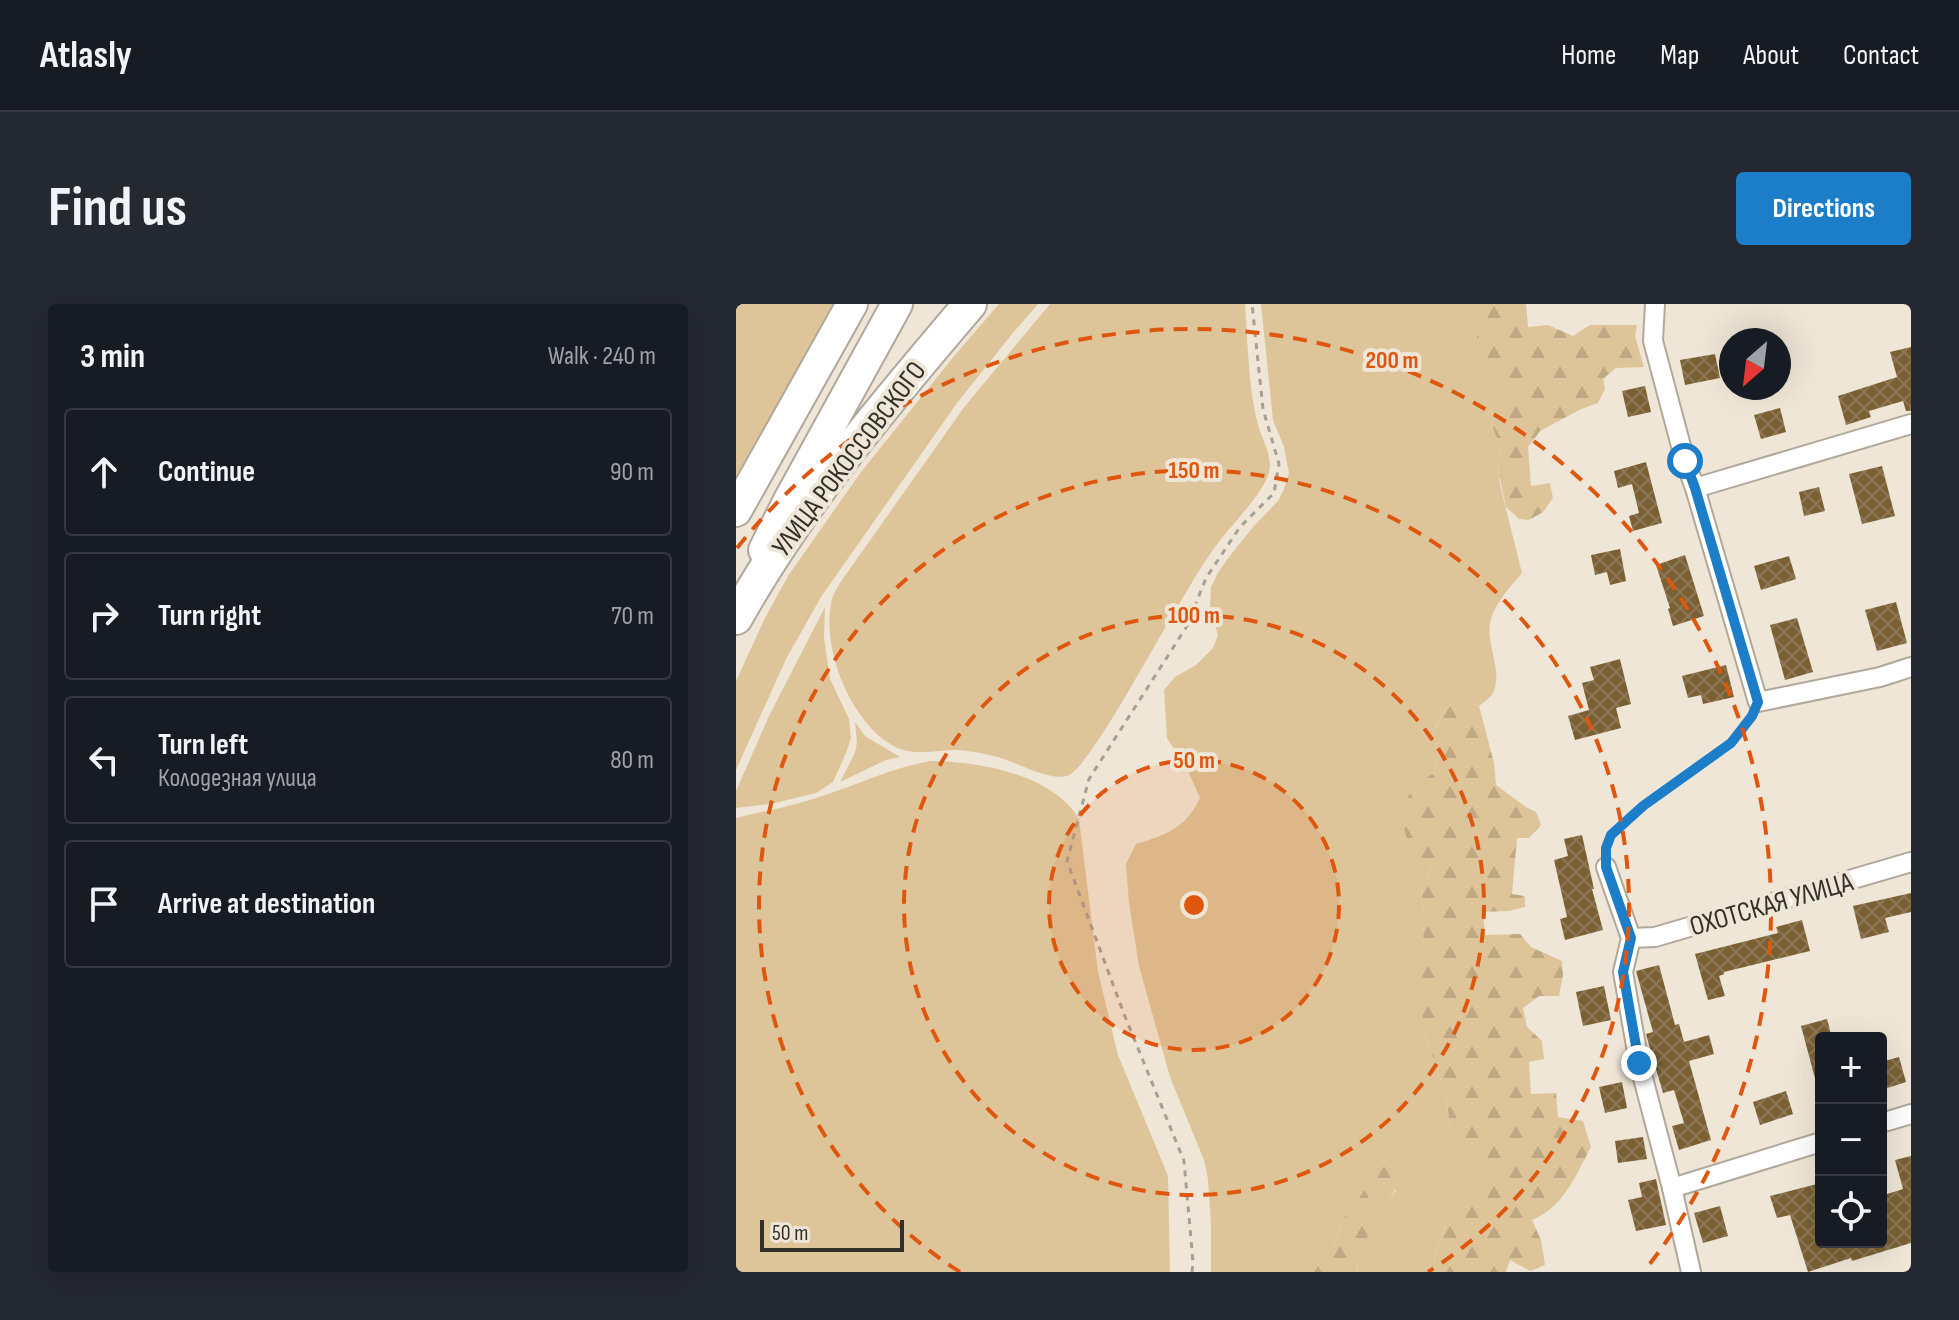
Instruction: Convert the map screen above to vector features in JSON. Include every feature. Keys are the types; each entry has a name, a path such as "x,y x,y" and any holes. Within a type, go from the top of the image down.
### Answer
{"highway":[{"name":"УЛИЦА РОКОССОВСКОГО","path":"736,618 801,513 879,410 970,304"}],"main road":[{"path":"736,511 852,304"},
{"path":"736,610 788,502 897,304"}],"street":[{"path":"1655,304 1653,341 1685,461 1758,702 1880,677 1911,667"},
{"path":"1695,488 1911,424"},
{"name":"ОХОТСКАЯ УЛИЦА","path":"1631,938 1655,937 1911,862"},
{"path":"1606,867 1631,938 1623,972 1639,1063 1691,1272"},
{"path":"1887,1121 1911,1114"},
{"path":"1672,1188 1815,1144"}],"path":[{"path":"1192,1272 1184,1161 1124,1014 1067,861 1089,779 1187,626 1206,578 1240,527 1274,493 1279,464 1263,409 1252,304"},
{"path":"1606,867 1606,848 1611,835 1643,806 1731,743 1752,716 1758,702"}],"green space":[{"path":"736,304 836,304 736,477"},
{"path":"999,304 1038,304 957,403 821,597 786,659 736,770 736,681 788,576 861,472"},
{"path":"1050,304 1245,304 1252,396 1270,466 1260,491 1200,569 1090,752 1069,775 1061,777 1042,774 1002,758 976,752 920,752 898,748 866,722 853,703 842,682 830,637 833,596 842,580 965,406"},
{"path":"1261,304 1477,304 1486,374 1505,395 1491,408 1493,428 1500,448 1500,485 1522,573 1500,600 1491,619 1490,637 1496,675 1493,693 1479,706 1467,698 1454,702 1445,710 1433,733 1439,751 1435,772 1415,785 1431,863 1429,876 1421,888 1424,911 1423,1029 1446,1095 1451,1134 1482,1170 1482,1182 1466,1211 1446,1224 1435,1255 1434,1272 1356,1270 1371,1225 1396,1191 1383,1167 1346,1215 1325,1261 1309,1264 1304,1272 1211,1272 1211,1224 1204,1160 1170,1077 1139,966 1126,864 1136,844 1174,829 1188,817 1200,798 1189,773 1167,738 1164,690 1175,677 1196,665 1213,648 1218,635 1210,606 1211,587 1229,557 1278,501 1289,473 1284,447 1273,420"},
{"path":"1477,304 1526,304 1528,327 1548,325 1573,336 1590,325 1637,325 1635,336 1644,367 1616,368 1603,379 1605,389 1598,403 1540,431 1528,447 1531,486 1550,483 1553,498 1543,512 1529,520 1519,519 1506,507 1498,470 1500,448 1493,428 1491,408 1504,395 1486,374 1477,343"},
{"path":"825,607 824,638 830,679 849,719 851,738 846,753 833,782 816,793 771,804 736,808 736,791 769,716"},
{"path":"1467,698 1479,706 1494,763 1496,785 1536,812 1541,825 1529,838 1517,838 1512,894 1525,896 1525,907 1483,912 1485,935 1520,934 1531,947 1562,961 1559,996 1539,996 1523,1008 1527,1027 1542,1041 1544,1059 1529,1062 1531,1094 1556,1093 1558,1117 1583,1121 1591,1147 1560,1199 1543,1215 1532,1220 1541,1240 1545,1265 1530,1271 1510,1260 1506,1272 1434,1272 1435,1255 1446,1224 1466,1210 1482,1182 1482,1171 1451,1134 1446,1095 1423,1029 1424,911 1421,888 1429,876 1431,863 1410,850 1399,812 1415,785 1435,772 1439,751 1433,733 1442,715 1454,702"},
{"path":"855,722 865,736 900,757 886,760 840,782 855,753"},
{"path":"930,761 991,767 1033,781 1067,804 1079,819 1098,972 1118,1055 1168,1176 1170,1272 736,1272 736,818 801,803"},
{"path":"1382,1167 1397,1167 1401,1178 1371,1227 1356,1269 1359,1272 1304,1272 1309,1264 1325,1260 1346,1215"}],"building":[{"path":"1911,347 1911,411 1906,411 1903,401 1869,411 1871,417 1846,425 1838,396 1897,377 1890,352"},
{"path":"1715,354 1719,378 1685,385 1680,360"},
{"path":"1645,386 1651,412 1628,417 1622,391"},
{"path":"1780,408 1786,432 1761,439 1754,415"},
{"path":"1646,462 1662,523 1633,531 1629,516 1639,513 1632,484 1618,488 1614,471"},
{"path":"1882,466 1895,516 1862,524 1849,474"},
{"path":"1819,487 1825,511 1804,516 1799,492"},
{"path":"1620,549 1626,581 1610,585 1607,572 1595,575 1591,555"},
{"path":"1685,555 1704,616 1673,626 1656,565"},
{"path":"1789,556 1796,579 1761,590 1754,566"},
{"path":"1896,602 1907,643 1877,651 1865,610"},
{"path":"1797,618 1813,672 1785,680 1770,625"},
{"path":"1620,659 1631,704 1616,708 1621,728 1575,740 1568,716 1589,710 1582,683 1594,680 1590,667"},
{"path":"1726,665 1734,697 1703,704 1701,695 1688,698 1682,676"},
{"path":"1582,835 1603,930 1565,940 1560,919 1567,917 1554,860 1568,856 1564,839"},
{"path":"1911,893 1911,912 1885,918 1889,932 1861,939 1853,906"},
{"path":"1802,920 1810,951 1724,972 1719,976 1725,996 1708,1000 1695,954 1778,933 1776,927"},
{"path":"1659,965 1675,1025 1679,1024 1684,1042 1709,1035 1714,1054 1689,1061 1711,1140 1679,1150 1672,1126 1684,1123 1674,1090 1663,1093 1646,1034 1653,1032 1636,971"},
{"path":"1604,986 1611,1020 1583,1026 1576,992"},
{"path":"1827,1019 1830,1032 1815,1032 1815,1078 1801,1026"},
{"path":"1899,1057 1906,1082 1887,1088 1887,1060"},
{"path":"1622,1082 1627,1108 1605,1113 1599,1087"},
{"path":"1786,1091 1793,1114 1760,1125 1753,1102"},
{"path":"1643,1137 1647,1159 1618,1163 1615,1141"},
{"path":"1911,1156 1911,1243 1808,1272 1790,1215 1777,1218 1770,1196 1815,1185 1815,1248 1887,1248 1887,1194 1903,1189 1895,1160"},
{"path":"1656,1179 1666,1225 1636,1231 1628,1200 1642,1197 1639,1183"},
{"path":"1720,1206 1728,1236 1703,1243 1694,1213"}],"route":[{"path":"1639,1063 1623,972 1631,938 1606,867 1606,848 1611,835 1643,806 1731,743 1752,716 1758,702 1685,461"}]}
